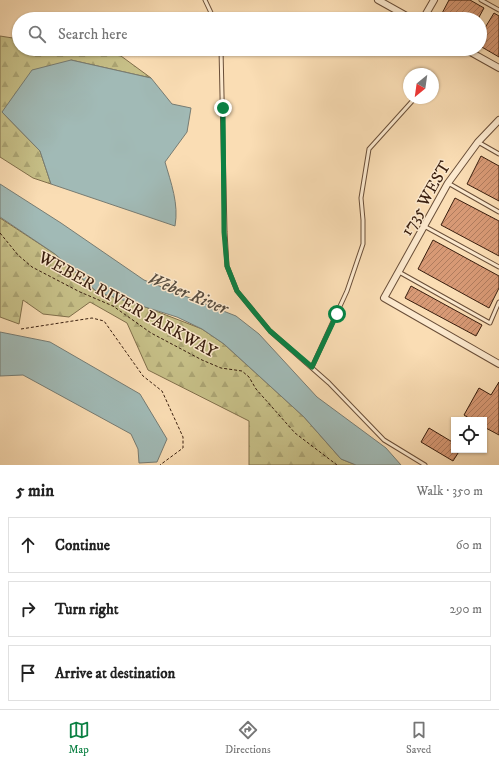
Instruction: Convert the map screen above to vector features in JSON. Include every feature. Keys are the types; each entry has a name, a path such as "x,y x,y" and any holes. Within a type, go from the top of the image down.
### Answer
{"street":[{"path":"378,0 399,12"},
{"path":"427,12 434,0"},
{"path":"478,56 499,68"},
{"name":"1735 WEST","path":"499,120 478,142 448,183 384,298 499,364"}],"lane":[{"path":"205,0 211,12"},
{"path":"481,0 499,10"},
{"path":"221,56 224,232 227,266 237,291 270,331 312,367 384,440 425,465"},
{"path":"312,367 347,291 363,244 361,198 369,150 410,104"},
{"path":"478,142 499,154"},
{"path":"448,183 499,212"},
{"path":"424,226 499,267"},
{"path":"399,272 490,323 499,302"}],"path":[{"name":"WEBER RIVER PARKWAY","path":"0,233 18,255 32,267 80,292 113,306 150,333 202,360 221,368 242,371 249,377 256,389 295,433 337,465"},
{"path":"21,329 92,318 104,321 143,376 162,391 183,437 183,448 160,465"}],"green space":[{"path":"0,36 12,38 12,56 121,56 151,78 71,60 2,112 40,151 51,184 33,178 0,157"},
{"path":"0,218 55,254 97,292 135,303 202,329 224,344 304,417 341,459 356,465 249,465 249,421 148,370 127,323 90,302 69,317 43,314 23,300 19,324 0,317"}],"water":[{"path":"71,60 151,78 172,104 191,108 187,132 165,162 175,202 175,226 51,184 40,151 2,112 32,70"},
{"path":"0,184 61,223 144,280 236,316 259,334 317,397 386,448 401,465 356,465 341,459 304,417 224,344 202,329 177,317 97,292 55,254 0,217"},
{"path":"0,332 50,342 140,394 167,439 157,462 139,463 138,449 131,434 23,375 0,376"}],"building":[{"path":"449,0 470,0 484,8 482,12 443,12"},
{"path":"494,13 499,16 499,57 487,50 487,24"},
{"path":"481,156 499,166 499,201 467,184"},
{"path":"455,198 499,221 499,256 441,225"},
{"path":"433,240 499,276 499,288 489,308 418,269"},
{"path":"411,286 482,325 476,336 405,298"},
{"path":"499,382 499,435 487,429 487,417 467,417 464,415 479,388 491,395"},
{"path":"429,428 451,441 451,453 458,453 453,461 421,442"}],"route":[{"path":"223,108 224,232 227,266 237,291 270,331 312,367 337,314"}],"water label":[{"name":"Weber River","path":"188,293"}]}
